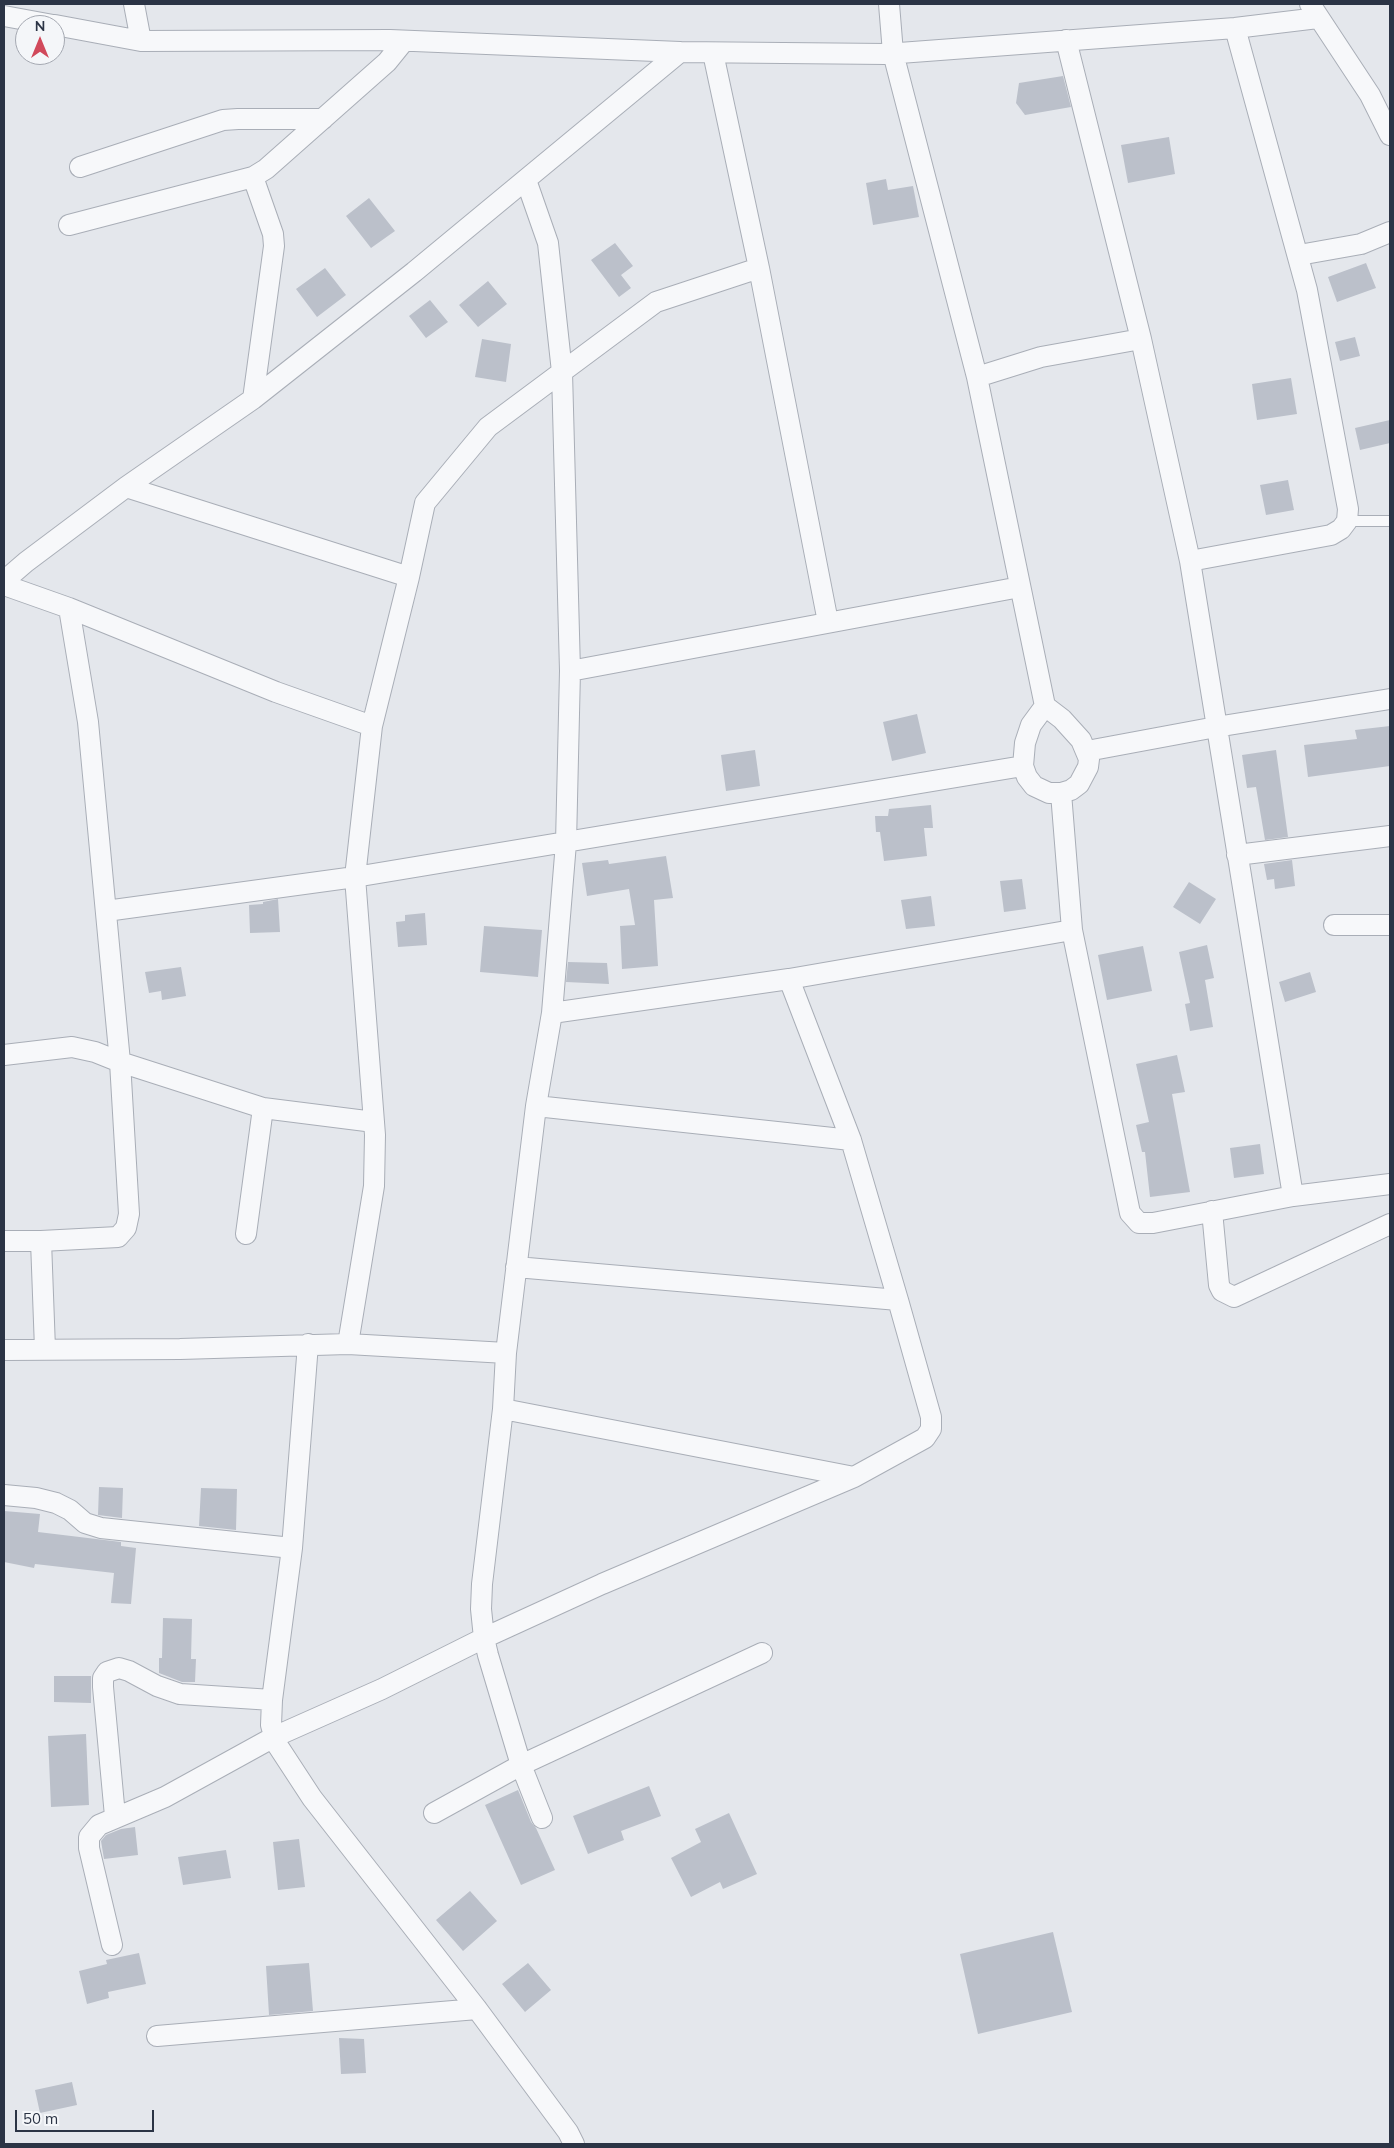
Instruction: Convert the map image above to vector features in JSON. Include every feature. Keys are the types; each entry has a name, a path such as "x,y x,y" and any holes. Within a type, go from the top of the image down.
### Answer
{"street":[{"path":"134,4 141,41"},
{"path":"888,4 893,53 977,377 1045,706 1062,719 1081,740 1089,759 1085,775 1079,784 1072,790 1061,793 1049,793 1034,786 1023,766 1025,743 1031,725 1045,706"},
{"path":"65,27 141,41 404,41 713,53 893,53 1235,28 1314,11 1370,95 1390,135"},
{"path":"1190,561 1331,535 1341,529 1347,521 1348,509 1342,475 1298,255 1235,28"},
{"path":"1066,40 1140,339 1190,561 1236,855 1293,1196"},
{"path":"69,225 252,177 266,169 387,62 404,41"},
{"path":"4,581 26,562 126,487 253,399 414,272 680,52"},
{"path":"713,53 759,268 828,622"},
{"path":"80,167 223,120 238,118 323,118"},
{"path":"252,177 273,234 274,246 253,399"},
{"path":"526,180 548,242 562,372 570,671 566,842 552,1013 536,1106 516,1267 506,1353 503,1409 482,1584 481,1609 484,1638 521,1765 542,1818"},
{"path":"1298,255 1361,244 1390,232"},
{"path":"348,1344 374,1186 374,1122 355,877 372,726 409,577 425,502 488,427 656,302 759,268"},
{"path":"977,377 1041,357 1140,339"},
{"path":"126,487 409,577"},
{"path":"4,585 69,608 276,692 372,726"},
{"path":"570,671 1020,587"},
{"path":"4,1241 118,1237 126,1228 128,1214 120,1062 88,722 69,608"},
{"path":"1087,751 1216,727 1390,699"},
{"path":"106,911 355,877 1023,766"},
{"path":"1061,793 1072,930 1130,1213 1139,1223 1153,1224 1293,1196 1390,1184"},
{"path":"1236,855 1390,836"},
{"path":"1334,925 1390,925"},
{"path":"552,1013 789,979 1072,930"},
{"path":"112,1945 89,1848 89,1837 99,1825 115,1816 165,1796 274,1737 382,1689 484,1638 602,1584 854,1477 925,1438 931,1429 931,1417 851,1140 789,979"},
{"path":"4,1055 72,1047 95,1052 120,1062 263,1108 374,1122"},
{"path":"536,1106 851,1140"},
{"path":"246,1234 263,1108"},
{"path":"1212,1211 1219,1285 1222,1292 1234,1297 1390,1224"},
{"path":"41,1241 45,1349"},
{"path":"516,1267 898,1300"},
{"path":"308,1344 292,1548 272,1700 271,1724 274,1737 306,1790 477,2009 568,2132 574,2144"},
{"path":"4,1350 180,1349 348,1344 506,1353"},
{"path":"503,1409 854,1477"},
{"path":"4,1495 36,1498 56,1503 70,1510 86,1523 101,1528 292,1548"},
{"path":"434,1813 521,1765 762,1653"},
{"path":"115,1816 103,1687 103,1678 107,1672 119,1668 129,1671 157,1686 180,1694 272,1700"},
{"path":"157,2036 477,2009"}],"lane":[{"path":"1347,521 1390,521"}],"building":[{"path":"1063,76 1071,107 1025,115 1016,103 1019,83"},
{"path":"1169,137 1175,174 1128,183 1121,145"},
{"path":"886,179 888,190 913,186 919,217 873,225 866,183"},
{"path":"369,198 395,231 371,248 346,216"},
{"path":"615,243 633,266 621,275 631,288 619,297 591,260"},
{"path":"1366,263 1376,288 1337,302 1328,277"},
{"path":"325,268 346,295 317,317 296,289"},
{"path":"488,281 507,304 478,327 459,305"},
{"path":"430,300 448,322 426,338 409,316"},
{"path":"1355,337 1360,356 1340,361 1335,342"},
{"path":"482,339 511,344 506,382 475,377"},
{"path":"1291,378 1297,414 1257,420 1252,384"},
{"path":"1390,420 1390,443 1360,450 1355,428"},
{"path":"1288,480 1294,510 1266,515 1260,485"},
{"path":"917,714 926,753 892,761 883,722"},
{"path":"1390,726 1390,766 1308,777 1304,745 1357,739 1355,730"},
{"path":"755,750 760,786 726,791 721,755"},
{"path":"1276,750 1288,837 1265,840 1256,787 1247,788 1242,755"},
{"path":"931,805 933,828 924,828 927,856 884,861 880,832 876,832 875,816 888,816 889,809"},
{"path":"666,856 673,898 654,900 658,966 622,969 620,926 635,925 629,889 587,896 582,863 608,860 609,864"},
{"path":"1292,860 1295,886 1275,889 1274,879 1267,880 1264,864"},
{"path":"1022,879 1026,909 1004,912 1000,881"},
{"path":"1189,882 1216,899 1200,924 1173,907"},
{"path":"931,896 935,926 906,929 901,900"},
{"path":"278,899 280,932 250,933 249,905 263,904 263,902"},
{"path":"425,913 427,945 398,947 396,922 405,921 405,915"},
{"path":"484,926 542,930 538,977 480,972"},
{"path":"1207,945 1214,978 1205,980 1213,1027 1190,1031 1185,1004 1190,1003 1179,952"},
{"path":"1143,946 1152,991 1107,1000 1098,955"},
{"path":"568,962 607,963 609,984 566,982"},
{"path":"181,967 186,996 162,1000 161,991 149,993 145,972"},
{"path":"1310,972 1316,992 1285,1002 1279,982"},
{"path":"1177,1055 1185,1092 1172,1094 1190,1192 1150,1197 1145,1152 1142,1152 1136,1125 1149,1122 1136,1064"},
{"path":"1260,1144 1264,1174 1234,1178 1230,1148"},
{"path":"99,1487 123,1488 122,1518 98,1515"},
{"path":"201,1488 237,1489 236,1530 199,1526"},
{"path":"4,1511 40,1514 38,1532 121,1542 121,1546 136,1548 131,1604 111,1603 114,1573 35,1564 34,1568 4,1562"},
{"path":"163,1618 192,1619 191,1659 196,1659 195,1682 182,1682 159,1673 159,1658 162,1658"},
{"path":"54,1676 91,1676 91,1703 54,1702"},
{"path":"86,1734 89,1805 51,1807 48,1736"},
{"path":"649,1786 661,1816 621,1831 624,1840 588,1854 573,1816"},
{"path":"518,1790 531,1822 536,1828 555,1870 521,1885 485,1805"},
{"path":"729,1813 757,1874 723,1889 720,1882 691,1897 671,1858 701,1842 695,1829"},
{"path":"135,1827 138,1855 104,1859 101,1841 106,1835 121,1829"},
{"path":"299,1839 305,1887 278,1890 273,1842"},
{"path":"226,1850 231,1878 183,1885 178,1857"},
{"path":"470,1891 497,1921 463,1951 436,1920"},
{"path":"1053,1932 1072,2012 978,2034 960,1954"},
{"path":"139,1953 146,1984 108,1992 109,1998 87,2004 79,1971 107,1964 106,1960"},
{"path":"309,1963 313,2011 269,2015 266,1966"},
{"path":"528,1963 551,1990 525,2012 502,1984"},
{"path":"339,2038 364,2039 366,2073 341,2074"},
{"path":"72,2082 77,2105 40,2113 35,2090"}]}
